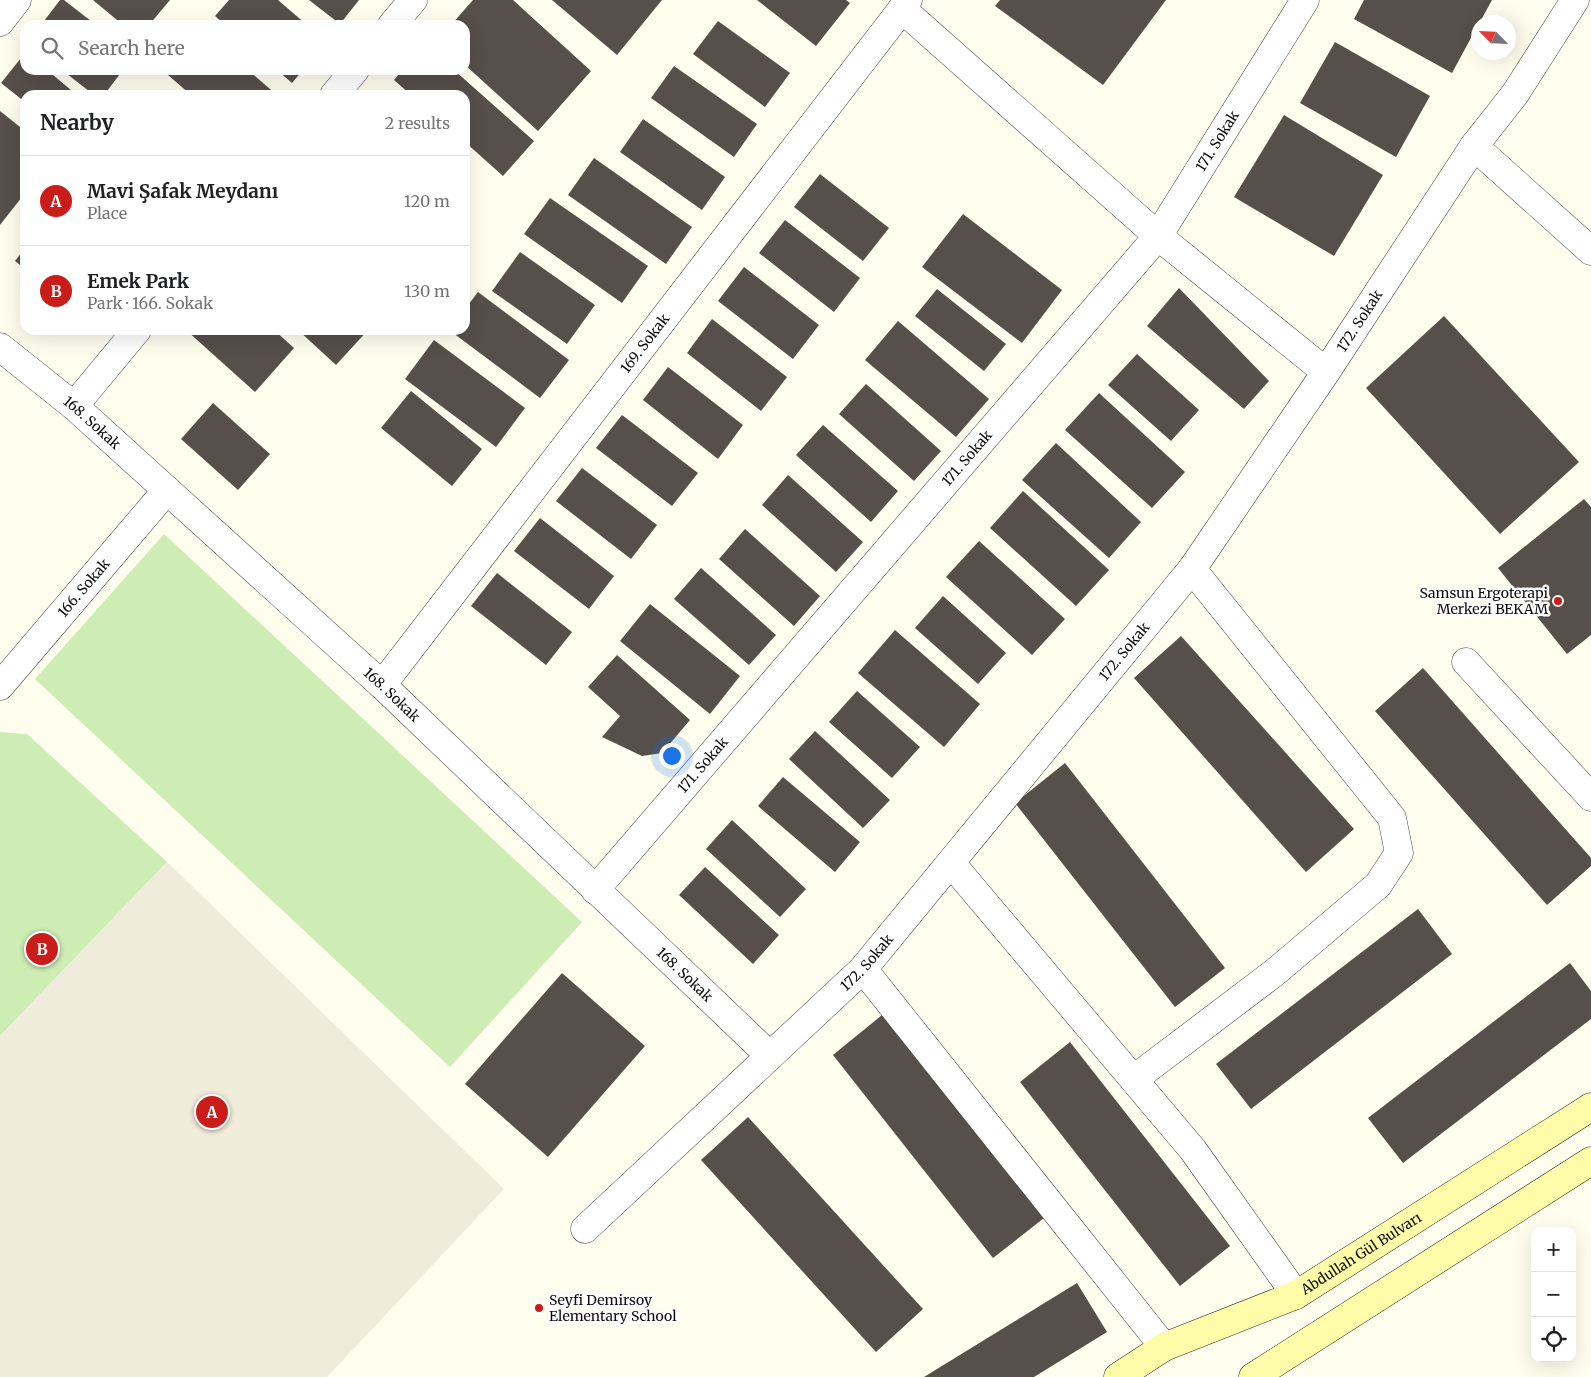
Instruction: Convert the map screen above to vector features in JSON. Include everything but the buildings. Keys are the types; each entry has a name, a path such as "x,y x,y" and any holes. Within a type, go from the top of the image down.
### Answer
{"main road":[{"name":"Abdullah Gül Bulvarı","path":"1118,1377 1164,1348 1296,1295 1591,1107"},
{"path":"1253,1377 1591,1161"}],"street":[{"path":"0,22 17,0"},
{"path":"396,20 413,0"},
{"name":"171. Sokak","path":"595,890 1158,236 1304,0"},
{"name":"172. Sokak","path":"585,1229 863,968 1192,569 1326,372 1474,146 1515,94 1575,0"},
{"path":"905,5 1158,236 1326,372"},
{"name":"169. Sokak","path":"382,685 905,5"},
{"path":"338,90 351,75"},
{"path":"1474,146 1591,251"},
{"path":"74,406 133,335"},
{"name":"168. Sokak","path":"0,347 74,406 382,685 770,1056"},
{"name":"166. Sokak","path":"0,686 167,490"},
{"path":"1134,1079 1274,972 1378,885 1399,853 1392,818 1192,569"},
{"path":"1466,662 1591,797"},
{"path":"951,863 1193,1150 1296,1295"},
{"path":"863,968 1164,1348"}],"green space":[{"path":"164,534 582,922 450,1067 35,679"},
{"path":"0,732 27,734 167,862 0,1036"}],"shaded area":[{"path":"167,862 504,1189 327,1377 0,1377 0,1036"}],"place":[{"name":"Samsun Ergoterapi Merkezi BEKAM","path":"1558,601"},
{"name":"Emek Park","path":"42,949"},
{"name":"Mavi Şafak Meydanı","path":"212,1112"},
{"name":"Seyfi Demirsoy Elementary School","path":"539,1308"}]}
